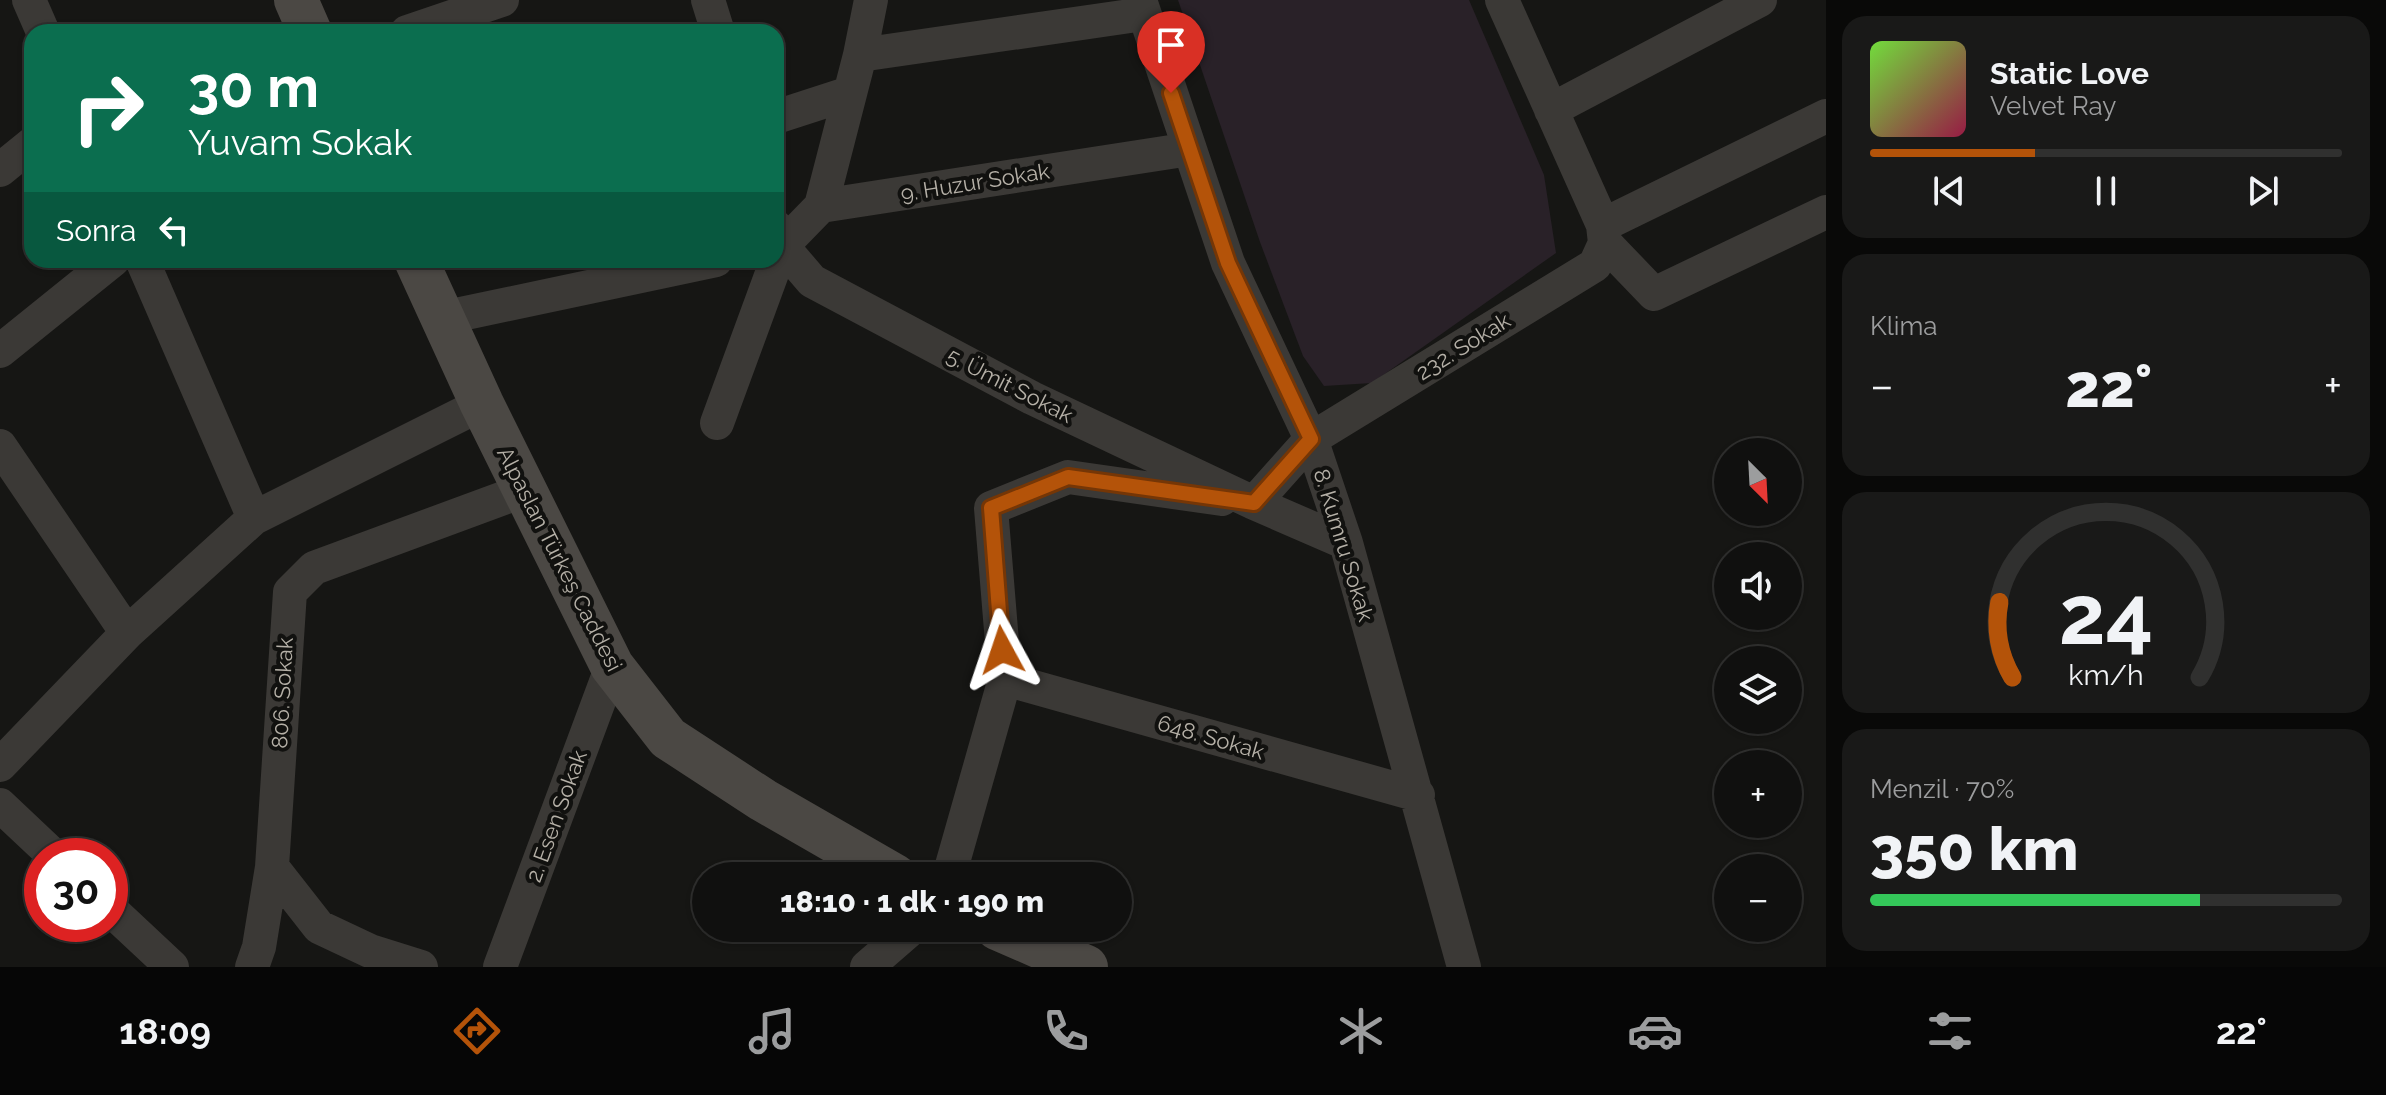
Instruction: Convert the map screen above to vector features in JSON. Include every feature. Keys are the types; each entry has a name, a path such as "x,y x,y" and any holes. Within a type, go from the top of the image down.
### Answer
{"main road":[{"path":"296,0 306,24"},
{"name":"Alpaslan Türkeş Caddesi","path":"420,268 482,404 612,666 668,738 763,800 871,862"},
{"path":"1025,942 1066,963"}],"street":[{"path":"29,0 40,24"},
{"path":"431,24 502,0"},
{"path":"708,0 716,24"},
{"path":"784,235 821,206 871,0"},
{"path":"1502,0 1604,234 1654,294 1826,212"},
{"path":"1551,110 1760,0"},
{"path":"860,55 1142,7"},
{"name":"8. Kumru Sokak","path":"1142,7 1228,263 1311,439 1346,543 1464,967"},
{"path":"784,114 850,93"},
{"path":"1604,234 1826,116"},
{"name":"9. Huzur Sokak","path":"821,206 1190,149"},
{"path":"0,170 24,150"},
{"name":"232. Sokak","path":"1254,503 1311,439 1595,265 1604,234"},
{"name":"5. Ümit Sokak","path":"784,247 812,281 1032,398 1254,503"},
{"path":"0,351 103,268"},
{"path":"145,268 254,518"},
{"path":"442,318 678,268"},
{"path":"717,423 769,268"},
{"path":"0,765 127,633 254,518 482,404"},
{"path":"0,446 127,633"},
{"path":"953,862 1005,679 991,508 1068,477 1254,503 1346,543"},
{"name":"806. Sokak","path":"252,967 259,947 272,867 290,592 314,568 525,490"},
{"name":"2. Esen Sokak","path":"500,967 612,666"},
{"name":"648. Sokak","path":"1005,679 1418,795"},
{"path":"0,805 35,838"},
{"path":"272,867 319,927 370,951 421,967"},
{"path":"128,926 172,967"},
{"path":"867,967 896,942"}],"shaded area":[{"path":"1178,0 1469,0 1544,175 1556,253 1372,383 1324,386 1303,356 1260,242"}],"route":[{"path":"1002,650 991,508 1068,477 1254,503 1311,439 1228,263 1171,93"}]}
